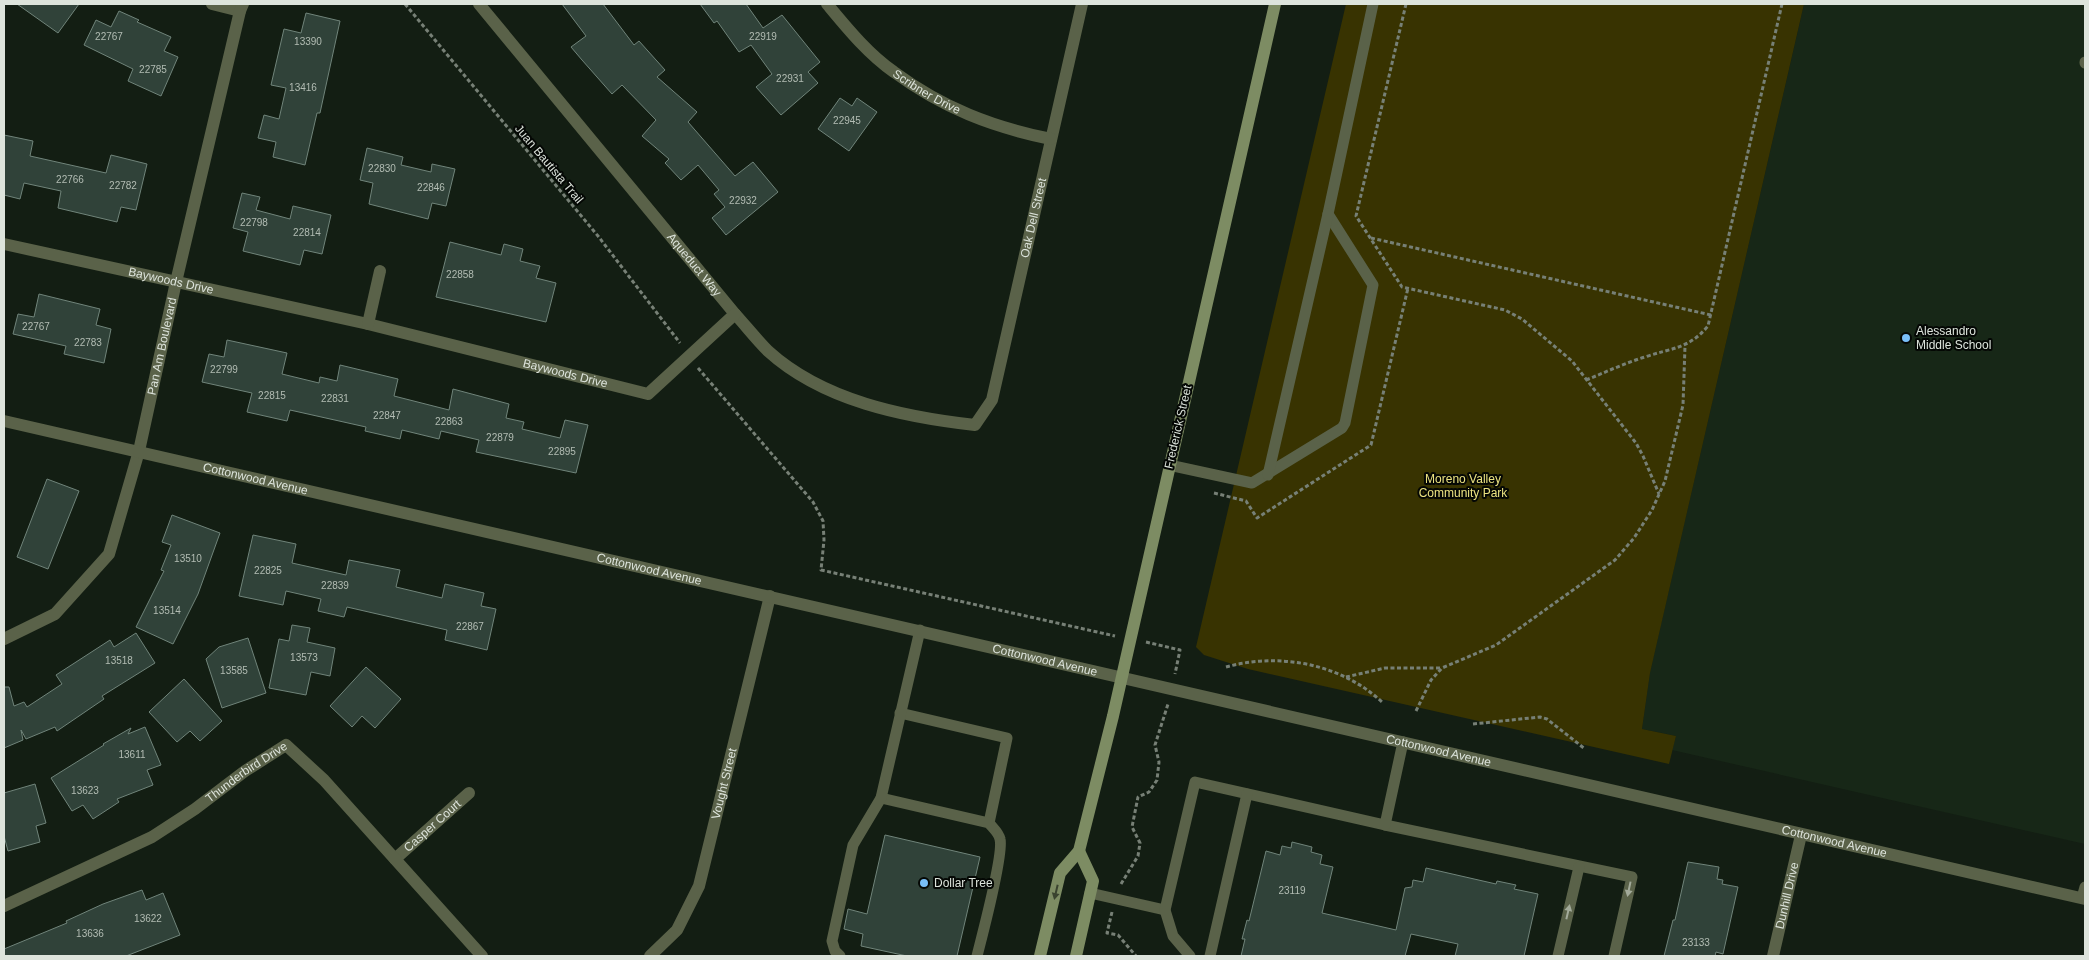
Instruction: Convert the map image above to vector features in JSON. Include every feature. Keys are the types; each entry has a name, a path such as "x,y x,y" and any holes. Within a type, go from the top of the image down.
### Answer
{"main road":[{"name":"Frederick Street","path":"1040,956 1060,873 1080,851 1275,4"},
{"path":"1076,956 1093,881 1080,851"}],"street":[{"path":"212,4 242,8"},
{"name":"Aqueduct Way","path":"479,4 735,314 769,351 825,389 860,402 930,420 975,425"},
{"name":"Scribner Drive","path":"827,4 854,36 892,72 928,94 977,119 1012,131 1051,139"},
{"name":"Oak Dell Street","path":"975,425 992,400 1082,4"},
{"name":"Pan Am Boulevard","path":"4,639 56,614 109,554 139,451 176,282 242,8"},
{"name":"Baywoods Drive","path":"4,244 368,324 648,394 735,314"},
{"path":"368,324 380,271"},
{"name":"Cottonwood Avenue","path":"4,421 920,630 1800,835 2084,895"},
{"name":"Vought Street","path":"650,956 677,930 699,886 770,596"},
{"name":"Thunderbird Drive","path":"4,906 152,837 195,810 245,771 286,745 324,780 482,956"},
{"name":"Casper Court","path":"395,859 469,792"},
{"name":"Dunhill Drive","path":"1773,956 1800,835"}],"lane":[{"path":"1268,475 1328,214 1373,4"},
{"path":"1169,465 1252,483 1268,475 1342,428 1345,423 1374,285 1328,214"},
{"path":"840,956 835,950 832,941 853,845 881,798 920,630"},
{"path":"900,713 1007,738 989,823"},
{"path":"1384,825 1403,742"},
{"path":"1190,956 1173,936 1165,910 1195,782 1384,825 1632,877 1614,956"},
{"path":"1210,956 1246,794"},
{"path":"881,798 989,823 1000,839 1000,850 977,956"},
{"path":"1558,956 1579,867"},
{"path":"1090,893 1165,910"}],"path":[{"name":"Juan Bautista Trail","path":"404,4 598,236 677,337"},
{"path":"1406,4 1356,216 1402,287 1505,310 1522,319 1572,361 1636,443 1644,456 1659,494"},
{"path":"1586,380 1645,357 1685,346 1700,335 1708,326 1782,4"},
{"path":"1370,238 1711,315"},
{"path":"1345,677 1385,668 1442,668 1496,645 1615,560 1634,538 1652,510 1665,481 1683,405 1685,346"},
{"path":"706,376 813,502 823,521 824,540 821,570 1080,629"},
{"path":"1226,667 1246,662 1281,660 1310,665 1337,672 1369,690 1383,703"},
{"path":"1416,711 1431,680 1442,668"},
{"path":"1473,724 1540,717 1547,719 1585,750"},
{"path":"1136,956 1118,935 1107,933 1122,881 1138,856 1140,843 1132,826 1138,797 1149,792 1157,780 1159,762 1155,745 1162,727"}],"shaded area":[{"name":"Alessandro Middle School","path":"1804,4 2085,4 2085,844 1672,750 1676,736 1642,729 1650,672"}],"green space":[{"name":"Moreno Valley Community Park","path":"1346,4 1804,4 1650,673 1642,729 1676,736 1669,764 1248,669 1204,655 1196,647"}],"building":[{"path":"17,4 79,4 58,33"},
{"path":"562,4 603,4 634,45 639,41 665,70 657,77 697,112 688,122 735,176 753,162 778,192 726,235 712,218 725,207 714,194 719,190 698,165 681,180 665,163 669,159 642,136 656,120 622,85 612,94 571,47 586,36"},
{"path":"700,4 746,4 763,28 782,15 820,62 808,72 818,83 781,115 756,87 772,74 751,45 739,52 717,21 714,23"},
{"path":"119,11 139,20 137,22 171,37 164,51 178,57 161,96 128,81 133,69 84,45 96,20 111,27"},
{"path":"306,13 340,21 320,113 317,113 305,165 273,157 276,142 258,138 264,115 279,119 286,88 271,85 284,29 301,33"},
{"path":"840,98 852,106 857,98 877,112 849,151 818,129"},
{"path":"4,135 33,141 30,156 106,173 111,155 147,164 136,210 121,207 117,222 58,208 61,191 24,183 20,199 4,195"},
{"path":"367,148 403,157 401,165 431,172 432,164 455,169 446,206 432,203 428,219 369,204 373,183 360,180"},
{"path":"242,193 260,197 256,210 290,219 293,206 331,215 322,254 304,250 300,265 243,251 248,232 233,228"},
{"path":"450,242 501,255 504,244 523,249 520,261 540,266 536,278 556,283 546,322 436,297"},
{"path":"39,294 100,309 96,325 111,329 104,363 64,354 66,346 13,334 18,314 34,317"},
{"path":"227,340 287,353 282,374 319,383 320,377 337,381 340,365 398,379 394,396 449,410 453,389 509,404 506,418 524,422 522,429 560,438 565,420 588,425 576,473 476,452 479,440 441,431 439,439 402,430 400,439 365,431 366,427 290,410 287,421 247,412 252,393 202,382 209,354 224,357"},
{"path":"47,479 79,491 48,569 17,557"},
{"path":"172,515 220,533 198,594 173,644 136,627 164,571 161,570 171,545 162,542"},
{"path":"253,535 296,544 292,563 346,575 349,560 400,570 396,587 442,598 445,584 484,593 481,606 496,609 487,650 445,640 447,630 347,607 344,617 318,611 321,599 286,591 283,605 239,596"},
{"path":"292,625 310,628 307,642 335,648 330,676 311,672 306,695 269,688 279,639 289,641"},
{"path":"136,633 155,663 102,696 104,699 57,731 55,727 26,739 21,730 23,740 4,748 4,687 9,687 14,706 24,702 27,707 62,684 56,675 110,640 114,647"},
{"path":"248,638 266,693 222,708 206,659 219,647"},
{"path":"366,667 401,699 375,728 362,716 352,727 330,706"},
{"path":"184,679 222,721 200,741 190,731 177,742 149,712"},
{"path":"145,727 161,765 147,770 153,785 117,799 119,802 93,819 83,805 72,811 51,778 131,728 128,734"},
{"path":"35,784 46,823 36,826 40,842 8,851 4,836 4,793"},
{"name":"Dollar Tree","path":"885,835 980,857 957,956 907,956 861,946 863,934 844,929 848,909 867,914"},
{"path":"1292,842 1312,847 1311,852 1322,855 1320,864 1333,867 1322,913 1396,930 1405,888 1412,887 1413,880 1423,882 1426,868 1496,884 1497,881 1516,885 1514,889 1538,894 1524,956 1455,956 1458,944 1411,934 1405,956 1241,956 1245,939 1242,939 1247,920 1249,921 1266,851 1280,855 1282,846 1291,848"},
{"path":"1688,862 1719,867 1717,879 1723,880 1722,884 1738,887 1723,954 1716,952 1715,956 1664,956 1673,920 1675,920"},
{"path":"142,890 146,900 163,893 180,935 126,956 4,956 4,949 67,923 66,921 103,904"}],"place":[{"name":"Alessandro Middle School","path":"1906,338"},
{"name":"Dollar Tree","path":"924,883"}]}
